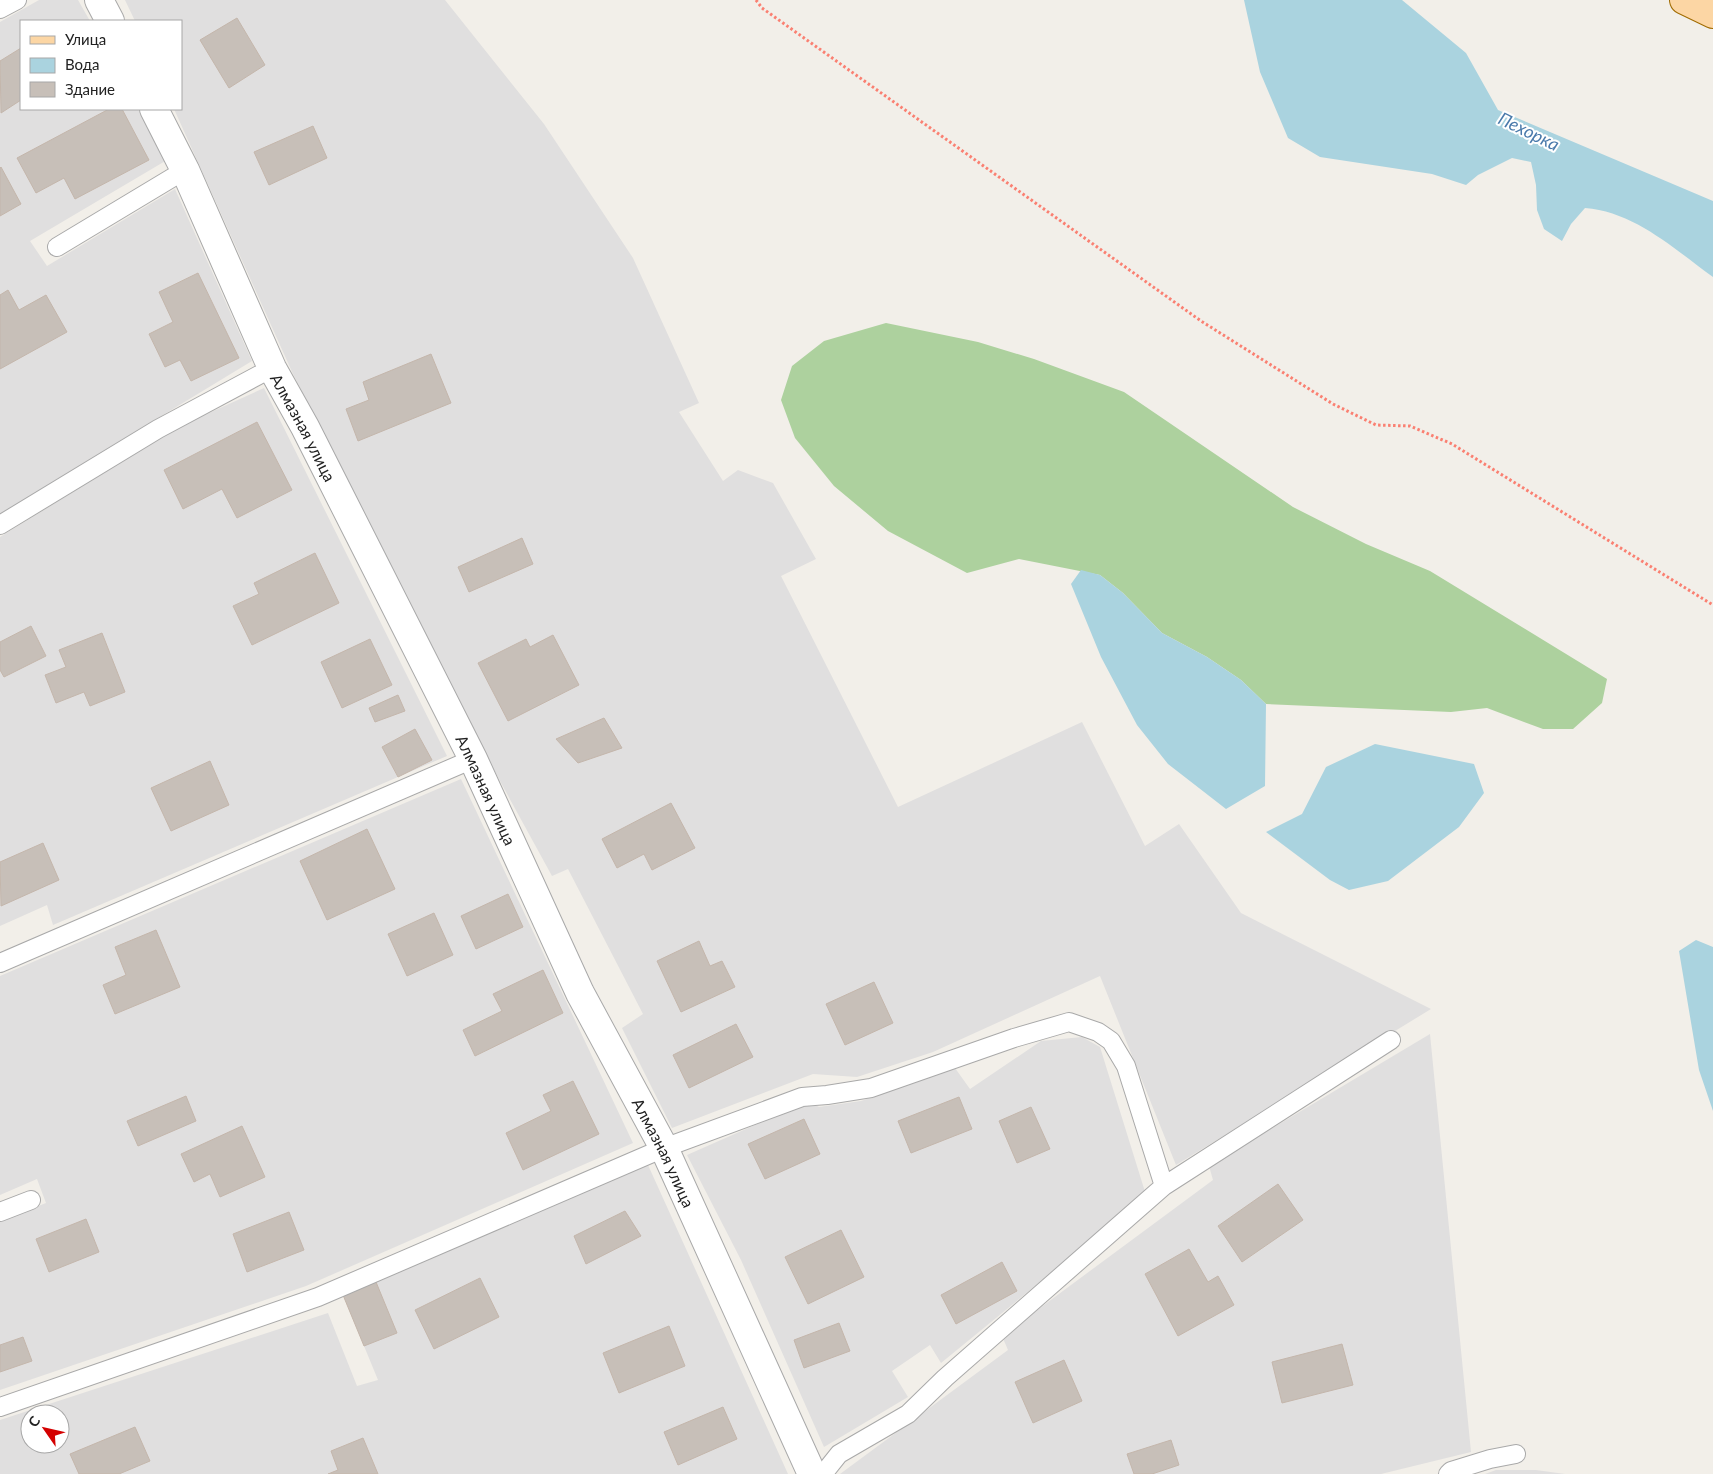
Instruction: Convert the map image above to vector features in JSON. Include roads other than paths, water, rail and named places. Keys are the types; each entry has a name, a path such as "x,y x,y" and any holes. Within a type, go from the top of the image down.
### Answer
{"main road":[{"path":"1684,0 1713,14"}],"street":[{"path":"99,0 109,20"},
{"name":"Алмазная улица","path":"155,110 185,170 272,368 305,427 473,759 580,993 664,1148 812,1474"}],"lane":[{"path":"0,9 17,0"},
{"path":"56,246 185,170"},
{"path":"0,525 158,429 272,368"},
{"path":"0,963 473,759"},
{"path":"0,1407 318,1297 664,1148 802,1096 827,1095 871,1088 1014,1038 1069,1022 1098,1032 1111,1041 1126,1066 1164,1186"},
{"path":"823,1474 839,1454 908,1414 945,1378 1164,1186 1391,1040"},
{"path":"0,1212 31,1200"},
{"path":"1448,1474 1451,1471 1490,1459 1516,1454"}],"water":[{"name":"Пехорка","path":"1244,0 1402,0 1466,53 1498,110 1713,201 1713,277 1669,244 1637,224 1603,211 1585,208 1571,224 1562,241 1544,229 1537,210 1536,185 1531,162 1512,158 1478,175 1466,185 1432,174 1320,157 1288,138 1260,72"},
{"path":"1081,570 1100,575 1123,593 1162,633 1207,657 1241,680 1266,704 1265,786 1226,809 1168,764 1137,725 1101,657 1071,584"},
{"path":"1375,744 1474,764 1484,793 1459,827 1388,881 1349,890 1330,880 1266,832 1302,814 1326,767"},
{"path":"1696,940 1713,947 1713,1111 1699,1070 1679,951"}]}
